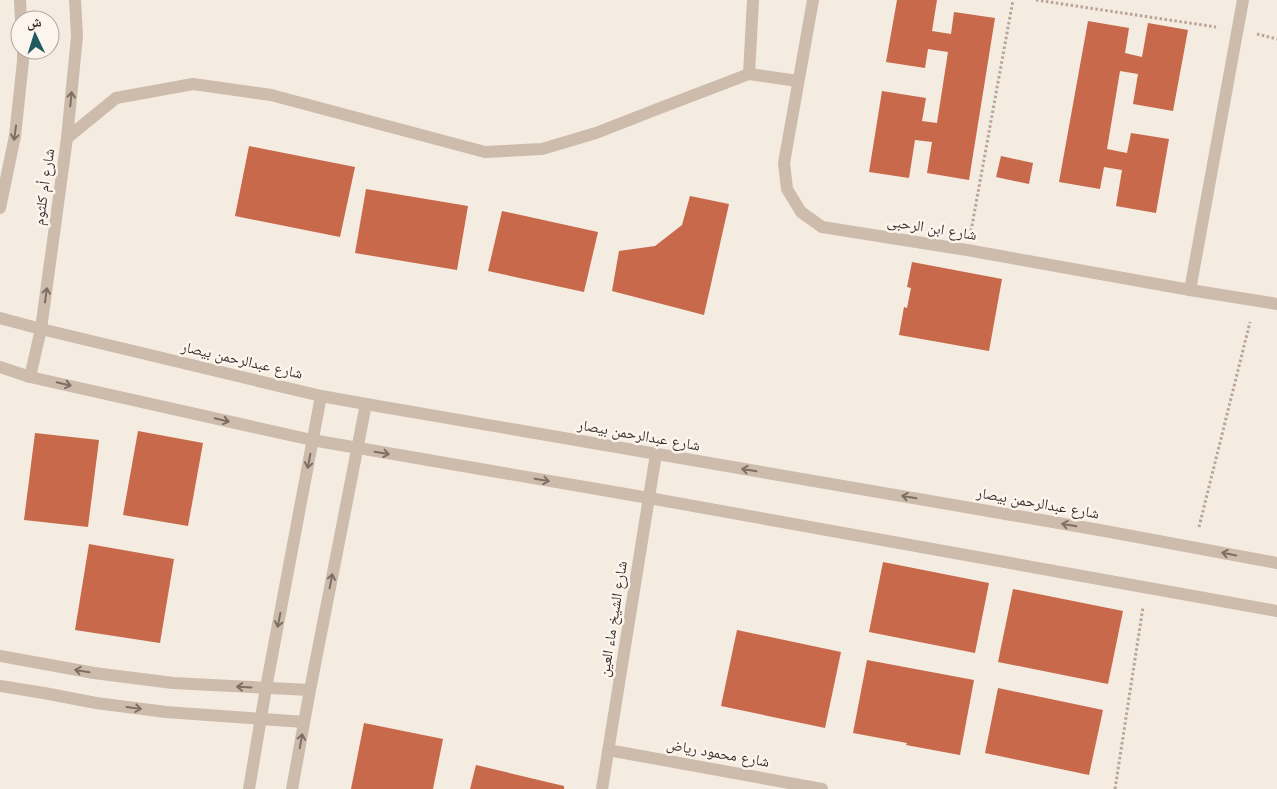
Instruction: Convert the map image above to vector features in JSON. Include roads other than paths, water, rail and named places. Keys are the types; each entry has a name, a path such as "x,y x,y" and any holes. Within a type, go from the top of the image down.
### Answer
{"street":[{"name":"شارع أم كلثوم","path":"30,377 41,329 67,138 77,36 75,0"},
{"path":"749,74 753,0"},
{"name":"شارع ابن الرحبى","path":"813,0 784,163 787,189 801,212 822,227 967,250 1277,304"},
{"path":"1190,290 1243,0"},
{"path":"0,208 15,136 24,60"},
{"path":"67,138 116,98 193,84 271,94 485,152 542,148 596,134 749,74 798,81"},
{"name":"شارع عبدالرحمن بيصار","path":"0,318 321,396 1195,547 1277,563"},
{"path":"0,367 30,377 312,440 649,498 1277,611"},
{"path":"249,789 321,396"},
{"path":"292,789 366,404"},
{"name":"شارع الشيخ ماء العين","path":"602,789 656,454"},
{"path":"0,656 94,673 173,683 310,690"},
{"path":"0,686 44,692 96,703 166,712 304,722"},
{"name":"شارع محمود رياض","path":"608,750 822,789"}]}
